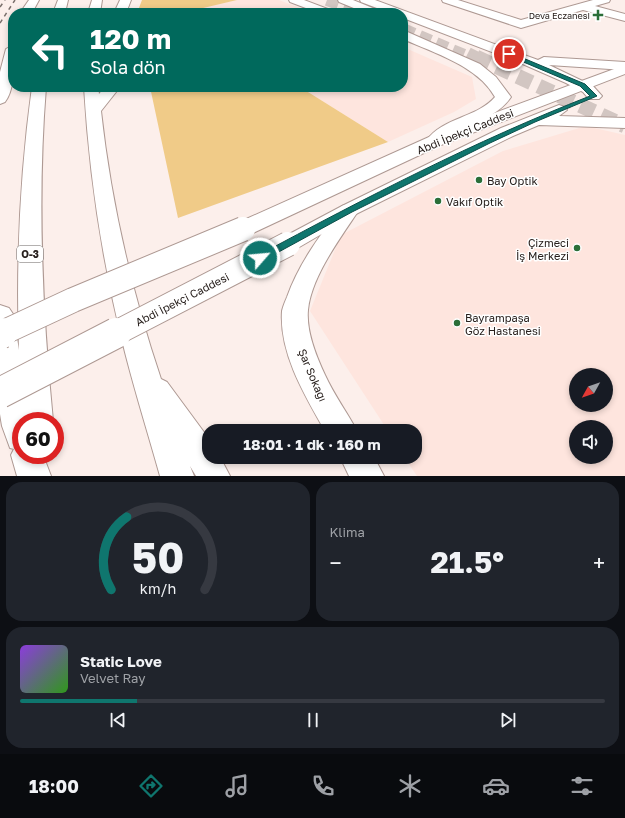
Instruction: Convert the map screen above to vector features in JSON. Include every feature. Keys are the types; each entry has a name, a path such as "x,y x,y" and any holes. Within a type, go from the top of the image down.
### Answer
{"main road":[{"path":"294,0 316,8"},
{"path":"324,0 343,8"},
{"path":"343,0 363,8"},
{"path":"365,0 388,8"},
{"path":"447,0 521,24 605,0"},
{"path":"560,0 625,18"},
{"path":"408,15 523,59 588,91"},
{"path":"408,26 468,53"},
{"path":"408,36 475,67 485,74 498,87 503,97 500,102 490,109 458,125 435,141"},
{"path":"408,44 482,77 498,87"},
{"path":"523,59 625,68"},
{"path":"0,99 8,68"},
{"name":"Abdi İpekçi Caddesi","path":"0,393 288,244 348,210 533,120 588,91 625,68"},
{"name":"Abdi İpekçi Caddesi","path":"0,334 106,286 243,229 435,141 588,91 625,83"},
{"name":"O-3","path":"37,412 31,301 30,211 34,124 38,92"},
{"path":"91,92 114,250 143,368 177,476"},
{"path":"93,111 109,92"},
{"path":"533,120 625,123"},
{"name":"Şar Sokağı","path":"337,424 319,395 300,346 295,311 304,282 317,255 348,210"},
{"path":"0,314 14,412"},
{"path":"143,368 202,456 213,476"},
{"path":"30,464 34,476"},
{"path":"43,464 44,476"},
{"path":"360,464 367,476"}],"shaded area":[{"path":"142,0 237,0 203,8 139,8"},
{"path":"237,0 279,0 300,8 199,8"},
{"path":"408,49 472,77 476,99 454,112 388,142 308,92 408,92"},
{"path":"151,92 308,92 388,142 178,218"},
{"path":"586,126 625,135 625,476 417,476 409,464 422,464 422,424 383,424 310,311 341,235 503,151"}],"tunnel":[{"path":"327,0 349,8"},
{"path":"408,31 471,58"},
{"path":"468,53 476,57"},
{"path":"469,57 481,62"},
{"path":"476,57 625,126"}],"railway":[{"path":"0,7 5,0"},
{"path":"10,8 15,0"},
{"path":"0,23 8,11"}],"place":[{"name":"Deva Eczanesi","path":"598,15"},
{"name":"Bay Optik","path":"479,180"},
{"name":"Vakıf Optik","path":"438,201"},
{"name":"Çizmeci İş Merkezi","path":"577,248"},
{"name":"Bayrampaşa Göz Hastanesi","path":"457,323"}],"route":[{"path":"260,258 348,210 487,142 533,120 594,96 583,85 509,54"}]}
